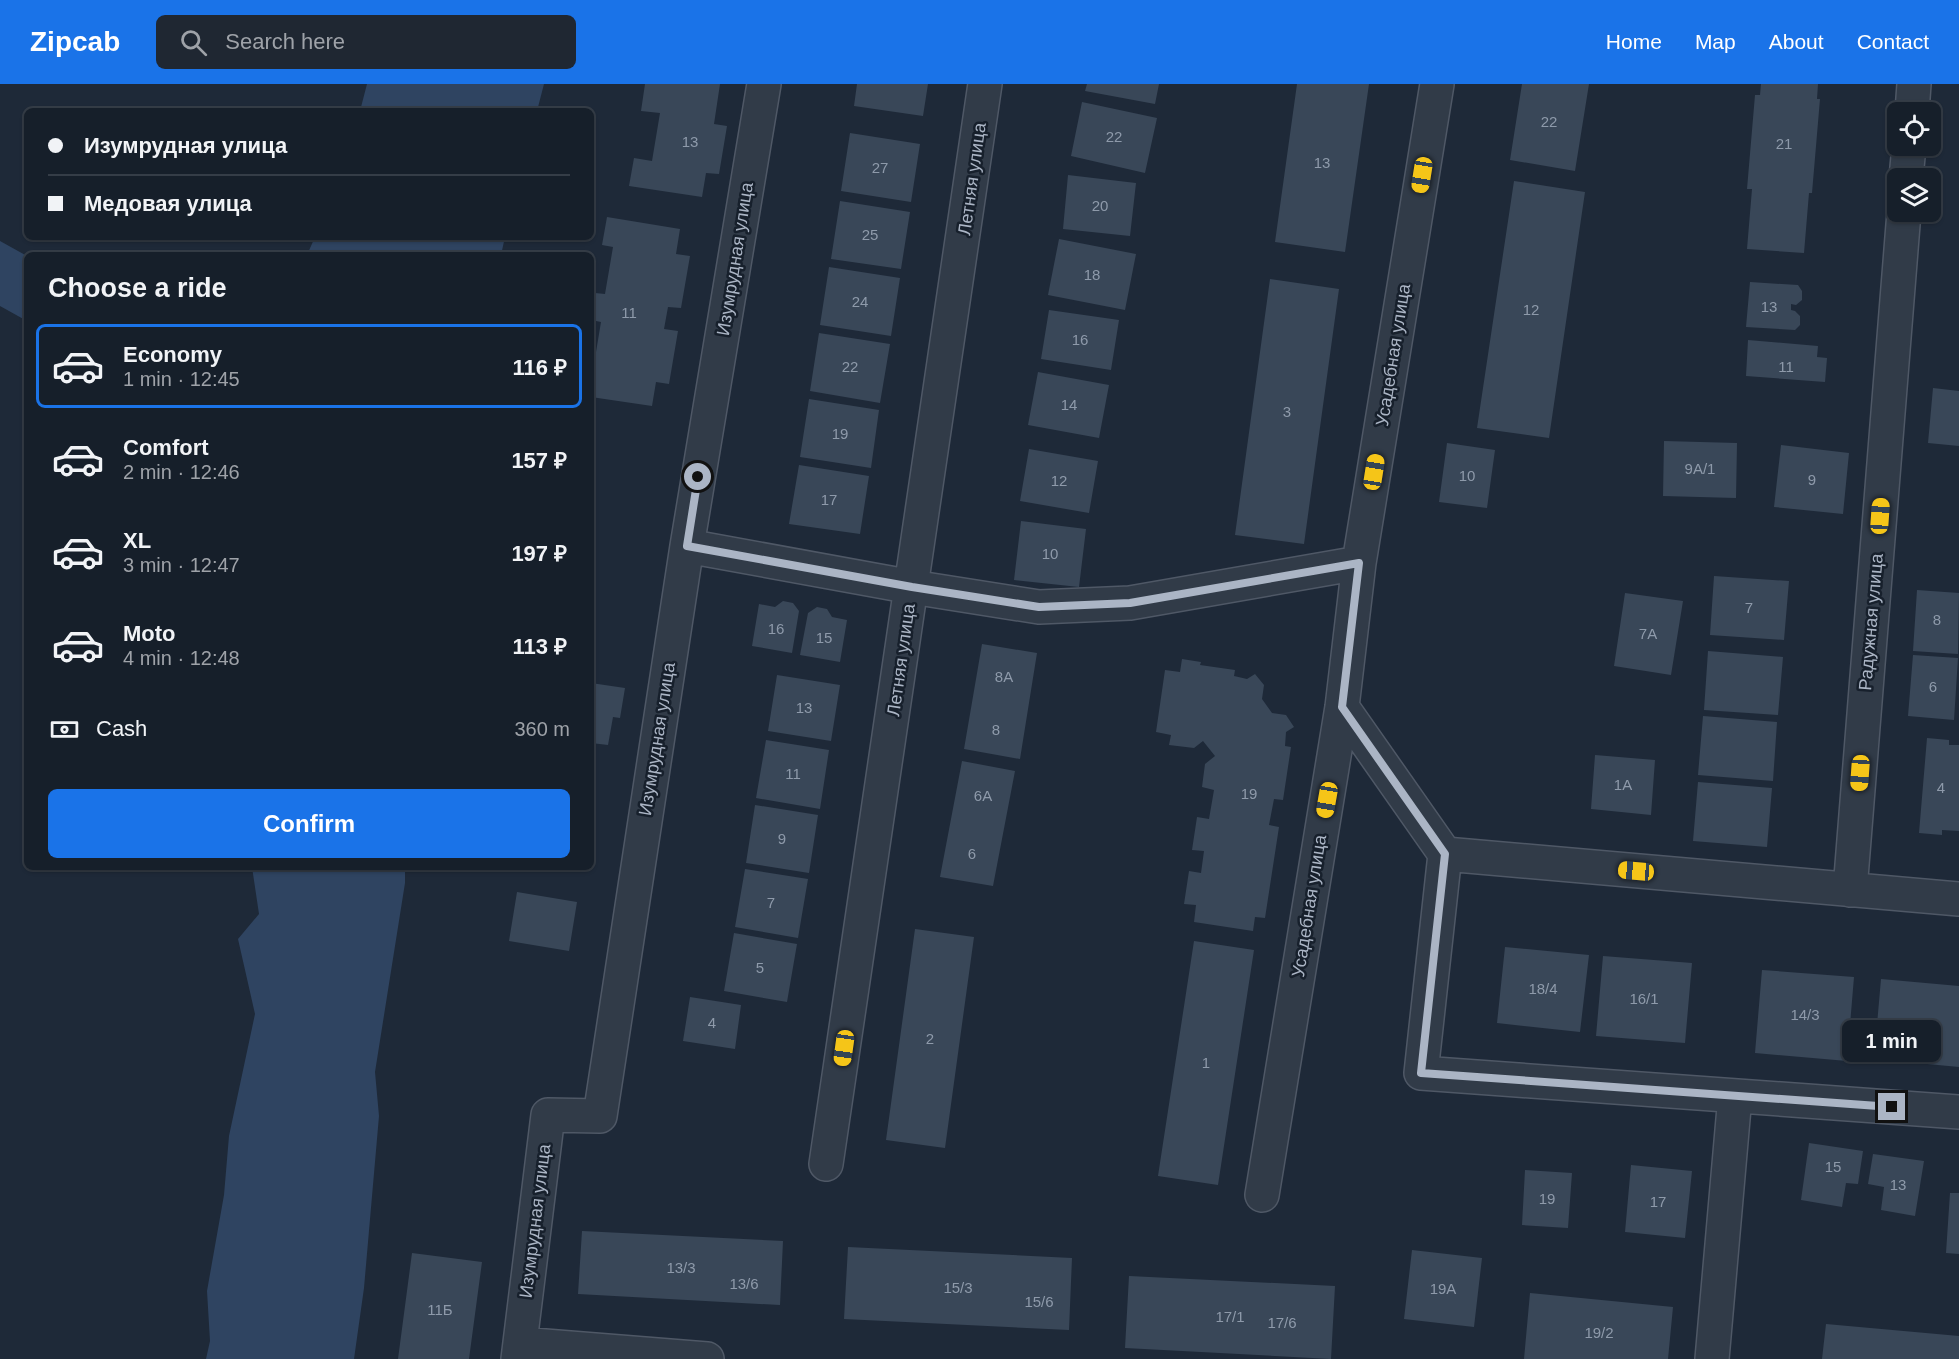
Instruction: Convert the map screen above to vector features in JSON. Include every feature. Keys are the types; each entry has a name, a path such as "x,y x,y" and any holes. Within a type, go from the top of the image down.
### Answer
{"street":[{"name":"Изумрудная улица","path":"519,1351 548,1115 600,1116 687,546 764,84"},
{"name":"Летняя улица","path":"826,1164 985,84"},
{"name":"Усадебная улица","path":"1262,1195 1342,707 1359,563 1437,84"},
{"path":"1913,102 1914,84"},
{"name":"Радужная улица","path":"1850,890 1903,222"},
{"path":"687,546 912,587 1039,607 1130,603 1359,563"},
{"path":"1342,707 1445,854 1421,1073 1959,1112"},
{"path":"1445,854 1959,899"},
{"path":"1712,1359 1735,1096"},
{"path":"519,1351 706,1359"}],"water":[{"path":"367,84 544,84 538,108 361,108"},
{"path":"314,240 504,240 502,252 308,252"},
{"path":"0,241 24,254 24,319 0,306"},
{"path":"252,870 405,870 405,883 375,1072 379,1116 364,1288 354,1359 206,1359 210,1341 207,1291 224,1195 229,1136 255,1014 238,939 259,914"}],"building":[{"path":"645,84 720,84 714,124 727,126 719,174 706,173 702,197 629,186 634,158 652,161 660,113 641,111"},
{"path":"857,84 928,84 923,116 854,106"},
{"path":"1087,84 1159,84 1155,104 1085,91"},
{"path":"1297,84 1369,84 1345,252 1275,242"},
{"path":"1522,84 1589,84 1575,171 1510,160"},
{"path":"1761,84 1818,84 1817,99 1820,99 1804,253 1747,249 1752,189 1747,189 1755,95 1760,95"},
{"path":"1082,102 1157,118 1145,173 1071,156"},
{"path":"850,133 920,144 911,202 841,191"},
{"path":"1068,175 1136,183 1130,236 1063,229"},
{"path":"1514,181 1585,192 1549,438 1477,428"},
{"path":"840,201 910,212 901,269 831,259"},
{"path":"607,217 680,229 676,254 690,256 681,308 668,307 664,329 678,331 669,384 656,382 652,406 594,397 594,364 601,322 594,321 594,299 595,293 605,294 613,247 602,245"},
{"path":"1059,239 1136,254 1125,310 1048,295"},
{"path":"829,267 900,278 891,336 820,325"},
{"path":"1270,279 1339,289 1304,544 1235,535"},
{"path":"1750,282 1798,285 1802,291 1802,300 1796,305 1791,304 1791,310 1800,316 1800,325 1795,330 1746,327"},
{"path":"1049,310 1119,320 1111,370 1041,359"},
{"path":"819,333 890,344 880,403 810,391"},
{"path":"1748,340 1818,346 1817,357 1827,358 1825,382 1746,376"},
{"path":"1038,372 1109,385 1099,438 1028,425"},
{"path":"1933,388 1959,391 1959,446 1928,443"},
{"path":"809,399 879,410 871,468 800,457"},
{"path":"1664,441 1737,443 1736,498 1663,496"},
{"path":"1447,443 1495,450 1487,508 1439,502"},
{"path":"1781,445 1849,453 1843,514 1774,507"},
{"path":"1029,449 1098,461 1089,513 1020,501"},
{"path":"799,465 869,476 860,534 789,524"},
{"path":"1021,521 1086,529 1079,587 1014,580"},
{"path":"1714,576 1789,581 1784,640 1710,635"},
{"path":"1917,590 1959,593 1958,654 1913,651"},
{"path":"1625,593 1683,601 1671,675 1614,666"},
{"path":"783,601 793,603 799,611 792,653 752,646 759,604 775,607"},
{"path":"817,607 827,609 832,617 847,620 840,662 800,655 808,613"},
{"path":"982,644 1037,653 1020,759 964,749"},
{"path":"1708,651 1783,657 1778,715 1704,710"},
{"path":"1913,655 1958,658 1954,720 1908,716"},
{"path":"1182,659 1201,662 1200,665 1235,670 1234,676 1247,679 1255,674 1264,685 1262,699 1272,713 1286,715 1294,727 1286,732 1285,746 1291,747 1283,800 1274,799 1269,825 1279,827 1265,918 1255,917 1253,931 1194,922 1196,905 1184,904 1189,871 1201,873 1204,851 1192,850 1197,817 1209,819 1214,790 1202,787 1205,764 1215,756 1203,741 1194,748 1169,745 1171,735 1156,732 1165,670 1180,672"},
{"path":"777,675 840,685 831,741 768,731"},
{"path":"594,683 625,688 620,718 613,717 608,745 594,743"},
{"path":"1703,716 1777,722 1773,781 1698,775"},
{"path":"1927,738 1949,740 1949,745 1959,745 1959,831 1942,830 1942,835 1919,833"},
{"path":"766,740 829,750 820,809 756,798"},
{"path":"1595,755 1655,760 1651,815 1591,809"},
{"path":"962,761 1015,771 993,886 940,877"},
{"path":"1698,782 1772,788 1767,847 1693,841"},
{"path":"755,805 818,815 809,873 746,863"},
{"path":"745,869 808,879 798,938 735,927"},
{"path":"517,892 577,902 569,951 509,941"},
{"path":"915,929 974,937 945,1148 886,1140"},
{"path":"734,933 797,944 787,1002 724,991"},
{"path":"1194,941 1254,950 1218,1185 1158,1176"},
{"path":"1505,947 1589,955 1580,1032 1497,1023"},
{"path":"1603,956 1692,963 1685,1043 1596,1036"},
{"path":"1762,970 1854,977 1847,1061 1755,1053"},
{"path":"1881,979 1959,986 1959,1067 1874,1059"},
{"path":"690,997 741,1005 735,1049 683,1041"},
{"path":"1809,1143 1863,1151 1858,1184 1846,1183 1842,1207 1801,1200"},
{"path":"1873,1154 1924,1161 1915,1216 1881,1210 1884,1187 1868,1184"},
{"path":"1631,1165 1692,1171 1685,1238 1625,1232"},
{"path":"1525,1170 1572,1173 1568,1228 1522,1225"},
{"path":"1950,1193 1959,1193 1959,1254 1946,1253"},
{"path":"582,1231 783,1241 780,1305 578,1294"},
{"path":"848,1247 1072,1258 1069,1330 844,1319"},
{"path":"1412,1250 1482,1258 1474,1327 1404,1319"},
{"path":"412,1253 482,1262 469,1359 398,1359"},
{"path":"1129,1276 1335,1286 1331,1359 1125,1348"},
{"path":"1530,1293 1673,1307 1668,1359 1524,1359"},
{"path":"1826,1324 1959,1336 1959,1359 1822,1359"}],"route":[{"path":"698,477 687,546 912,587 1039,607 1130,603 1359,563 1342,707 1445,854 1421,1073 1892,1107"}]}
